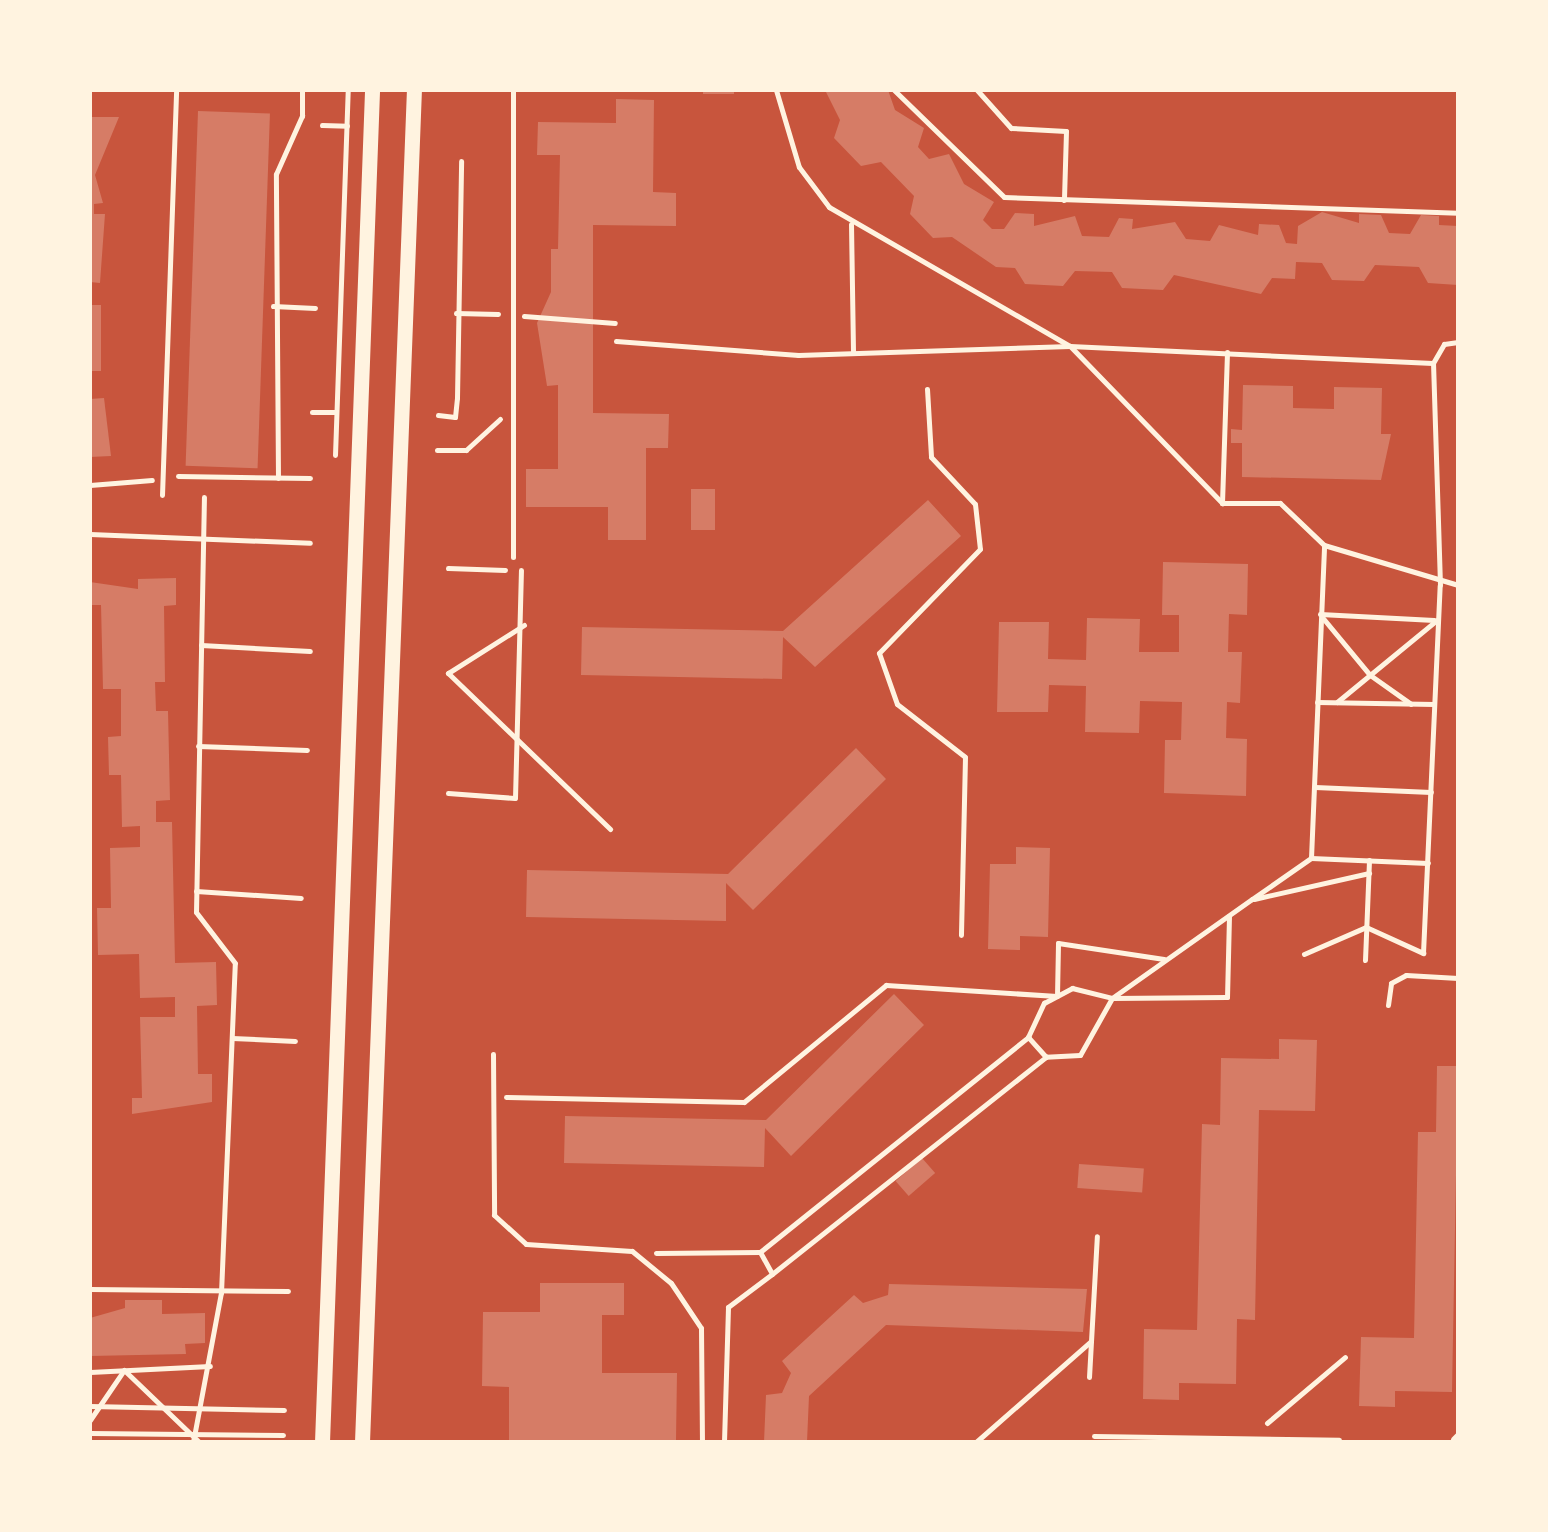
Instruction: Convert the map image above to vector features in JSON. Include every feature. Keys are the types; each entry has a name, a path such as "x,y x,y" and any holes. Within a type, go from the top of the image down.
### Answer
{"main road":[{"path":"322,1442 372,90"},
{"path":"362,1442 414,90"}],"lane":[{"path":"162,495 176,90"},
{"path":"513,90 513,558"},
{"path":"1388,1005 1392,982 1406,976 1458,978"},
{"path":"493,1054 494,1215 506,1229 555,1251 632,1251 671,1282 702,1328 702,1442"},
{"path":"1094,1436 1338,1440"}],"path":[{"path":"278,478 272,306 276,174 302,116 302,90"},
{"path":"334,455 348,90"},
{"path":"776,90 800,167 851,224 1070,346 1222,502 1280,504 1324,545 1440,584 1458,585"},
{"path":"894,90 1004,197 1458,213"},
{"path":"977,90 1012,128 1066,131 1064,200"},
{"path":"322,125 347,126"},
{"path":"438,415 455,416 461,161"},
{"path":"851,224 853,353"},
{"path":"272,306 315,308"},
{"path":"456,313 616,322"},
{"path":"616,341 853,353 1070,346 1433,363"},
{"path":"1304,954 1366,927 1423,953 1440,584 1433,363 1444,344 1458,342"},
{"path":"1222,502 1228,352"},
{"path":"926,389 931,457 975,504 980,549 879,652 897,704 965,756 961,935"},
{"path":"437,450 466,450 513,406"},
{"path":"312,412 336,412"},
{"path":"90,485 162,478 310,478"},
{"path":"197,1440 221,1293 235,963 196,912 204,497"},
{"path":"90,534 310,543"},
{"path":"1312,858 1324,545"},
{"path":"448,568 526,570 514,798 448,793"},
{"path":"1320,614 1437,620"},
{"path":"1320,614 1370,675 1412,704"},
{"path":"1336,702 1437,620"},
{"path":"524,625 448,673 610,829"},
{"path":"200,645 310,651"},
{"path":"1317,702 1434,704"},
{"path":"198,746 307,750"},
{"path":"1315,787 1430,792"},
{"path":"724,1442 728,1306 1046,1057 1080,1056 1112,998 1312,858 1428,863"},
{"path":"1365,960 1369,860"},
{"path":"1252,900 1368,873"},
{"path":"196,891 301,898"},
{"path":"632,1251 760,1252 1028,1038 1056,996 1072,988 1112,998 1227,997 1229,916"},
{"path":"1056,996 1058,942 1167,959"},
{"path":"493,1096 744,1102 886,986 1056,996"},
{"path":"232,1038 295,1041"},
{"path":"1028,1038 1046,1057"},
{"path":"1088,1377 1097,1236"},
{"path":"760,1252 772,1274"},
{"path":"90,1289 221,1293 288,1290"},
{"path":"976,1442 1091,1341"},
{"path":"1250,1438 1345,1358"},
{"path":"90,1372 210,1366"},
{"path":"90,1420 124,1370"},
{"path":"124,1370 159,1408 197,1440"},
{"path":"90,1406 284,1410"},
{"path":"90,1433 197,1440 283,1435"}],"building":[{"path":"703,90 734,90 734,94 703,94"},
{"path":"825,90 888,90 895,110 924,128 918,147 929,159 949,154 964,184 994,202 983,220 992,229 1004,229 1015,213 1034,214 1034,226 1075,216 1082,236 1109,237 1119,218 1133,219 1132,229 1175,222 1186,239 1210,241 1219,225 1258,235 1259,224 1279,225 1286,243 1297,244 1298,226 1322,212 1359,223 1359,214 1381,215 1389,233 1410,234 1421,215 1439,216 1439,225 1458,226 1458,285 1428,283 1419,267 1375,265 1364,281 1332,280 1322,263 1296,262 1295,279 1272,278 1261,294 1174,275 1163,290 1122,288 1112,272 1075,271 1063,286 1025,284 1015,268 996,267 952,237 933,238 910,214 914,196 881,162 861,166 834,138 840,120"},
{"path":"616,99 654,100 653,192 676,193 676,226 593,225 593,413 669,414 668,448 646,448 646,540 608,540 608,507 526,507 526,469 558,469 558,385 547,386 537,323 551,292 551,249 558,249 560,155 537,155 538,122 616,123"},
{"path":"198,111 270,114 258,468 186,466"},
{"path":"90,117 119,117 95,175 103,203 94,204 94,214 105,214 100,283 90,282"},
{"path":"90,305 101,305 101,371 90,371"},
{"path":"1243,385 1293,386 1293,408 1334,409 1334,387 1382,388 1381,434 1391,434 1381,480 1242,477 1242,443 1231,443 1231,429 1242,430"},
{"path":"104,398 111,456 90,457 90,399"},
{"path":"691,489 715,489 715,530 691,530"},
{"path":"928,500 961,536 815,667 783,637 782,679 581,675 582,627 783,631"},
{"path":"1163,562 1248,564 1247,615 1229,614 1228,652 1242,652 1240,703 1227,702 1226,738 1247,739 1246,796 1164,793 1165,740 1181,740 1182,702 1140,701 1139,733 1085,732 1086,686 1049,685 1048,712 997,712 999,622 1049,622 1048,659 1086,660 1087,618 1140,619 1139,652 1179,652 1179,615 1162,615"},
{"path":"176,578 176,605 164,606 165,682 155,682 156,711 168,711 170,800 156,801 156,822 172,822 175,963 216,962 217,1005 197,1006 198,1074 212,1074 212,1102 132,1114 132,1098 142,1098 140,1017 175,1017 175,997 140,998 139,954 98,955 97,908 111,908 110,848 140,847 140,826 122,827 121,775 109,775 108,737 121,736 121,689 103,689 101,605 90,605 90,582 138,589 138,579"},
{"path":"856,748 886,779 753,910 726,883 726,921 526,917 527,870 728,874"},
{"path":"1016,847 1050,848 1048,937 1020,936 1020,950 988,949 990,864 1016,864"},
{"path":"894,994 924,1025 791,1156 765,1128 764,1167 564,1163 565,1116 766,1120"},
{"path":"1279,1039 1317,1040 1315,1111 1259,1110 1255,1320 1237,1319 1236,1384 1179,1383 1179,1400 1143,1399 1144,1329 1197,1330 1202,1124 1220,1125 1221,1058 1279,1059"},
{"path":"1437,1066 1458,1066 1452,1392 1395,1391 1395,1407 1359,1406 1361,1337 1414,1338 1418,1132 1436,1132"},
{"path":"922,1158 935,1173 909,1196 896,1181"},
{"path":"1079,1164 1144,1169 1142,1192 1077,1188"},
{"path":"540,1283 624,1283 624,1315 602,1315 602,1373 677,1373 676,1440 509,1442 509,1387 482,1386 483,1312 540,1312"},
{"path":"889,1284 1087,1289 1083,1332 886,1325 809,1396 807,1442 764,1442 766,1395 782,1393 791,1373 782,1361 854,1295 863,1303 888,1295"},
{"path":"125,1300 162,1300 162,1314 205,1313 205,1343 185,1344 186,1354 90,1356 90,1318 125,1308"}]}
